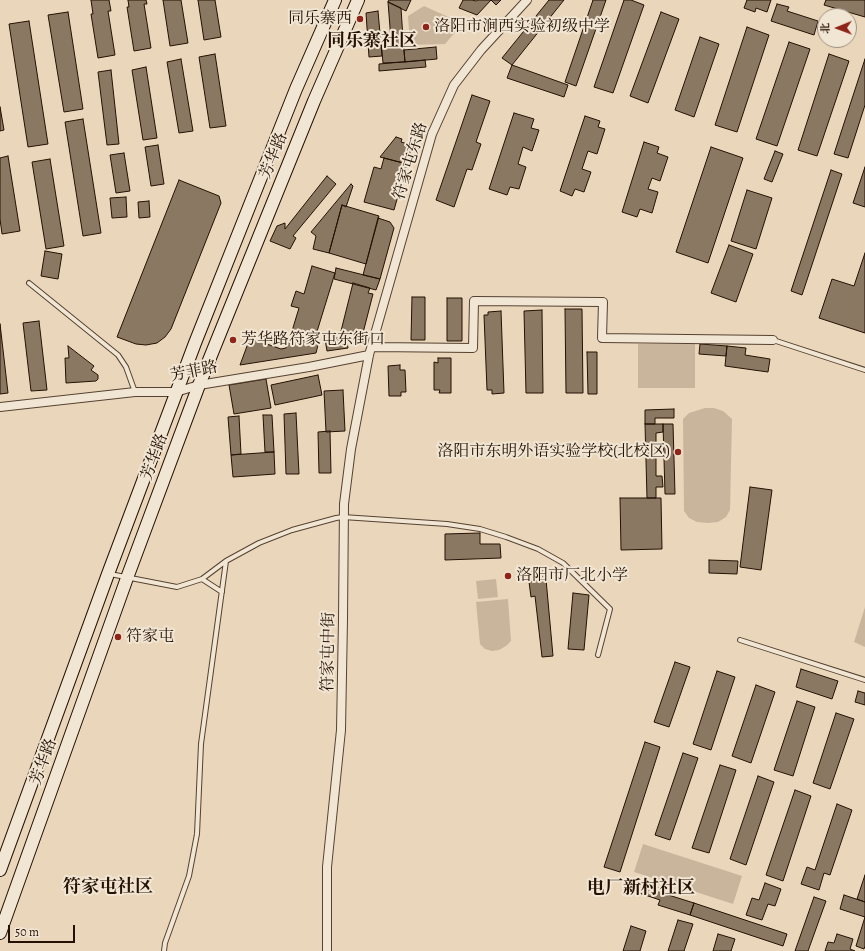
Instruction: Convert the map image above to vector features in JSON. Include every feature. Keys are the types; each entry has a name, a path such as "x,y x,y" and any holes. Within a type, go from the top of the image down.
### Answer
{"main road":[{"name":"芳华路","path":"0,870 176,392 296,89 335,0"},
{"name":"芳华路","path":"0,933 127,578 199,385 314,101 358,0"}],"street":[{"name":"符家屯东路","path":"370,351 432,134 454,85 481,50 528,0"},
{"name":"芳菲路","path":"0,407 135,392 176,392 199,385 309,367 370,351 473,348 474,301 603,302 602,338 773,340"},
{"name":"符家屯中街","path":"327,951 327,867 341,730 344,619 343,517 351,449 370,351"}],"lane":[{"path":"29,283 118,355 126,368 135,392"},
{"path":"773,340 865,370"},
{"path":"108,574 177,587 202,579 226,561 259,543 292,530 343,517 447,524 480,530 506,537 538,549 563,563 610,609 598,655"},
{"path":"164,951 165,943 189,876 197,834 200,744 226,561"},
{"path":"202,579 222,592"},
{"path":"740,640 865,680"}],"shaded area":[{"path":"424,6 455,20 458,29 445,44 410,45 408,16"},
{"path":"638,344 695,344 695,388 638,388"},
{"path":"705,408 714,408 723,411 732,419 730,510 726,517 718,522 708,523 697,522 689,518 684,511 683,419 689,413"},
{"path":"496,579 498,597 478,599 476,581"},
{"path":"508,599 511,641 499,650 492,651 485,649 480,644 476,602"},
{"path":"865,607 865,647 854,642"},
{"path":"643,844 742,876 733,904 634,872"}],"building":[{"path":"91,0 109,0 111,11 108,11 115,55 98,58 91,14 93,14"},
{"path":"128,0 146,0 147,4 144,4 151,48 134,51 127,7 129,7"},
{"path":"163,0 181,0 188,43 170,46"},
{"path":"198,0 215,0 221,37 204,40"},
{"path":"389,0 411,0 406,11 388,2"},
{"path":"463,0 491,0 477,15 459,8"},
{"path":"491,0 501,0 496,5"},
{"path":"549,0 564,0 512,65 502,58"},
{"path":"593,0 606,0 576,86 565,82"},
{"path":"624,0 631,0 644,5 613,93 594,87"},
{"path":"747,0 771,0 767,12 756,8 755,12 744,8"},
{"path":"826,0 865,0 865,17 857,15 857,8 834,8 824,5"},
{"path":"388,2 401,8 403,39 391,40"},
{"path":"777,4 789,7 787,11 817,21 817,24 814,35 771,21"},
{"path":"378,11 382,56 369,57 366,13"},
{"path":"68,12 83,109 64,112 48,15"},
{"path":"661,12 679,19 648,103 630,96"},
{"path":"29,21 48,144 28,147 9,24"},
{"path":"747,27 769,35 737,132 715,125"},
{"path":"700,37 719,44 694,117 675,110"},
{"path":"403,39 405,62 383,63 381,41"},
{"path":"789,42 810,49 777,146 756,139"},
{"path":"436,47 437,59 405,62 404,50"},
{"path":"215,54 226,126 210,128 199,57"},
{"path":"829,54 849,61 817,156 798,150"},
{"path":"181,59 193,131 179,133 167,62"},
{"path":"865,59 865,105 848,158 834,154"},
{"path":"425,60 426,67 379,71 379,64"},
{"path":"512,65 568,85 564,97 507,78"},
{"path":"146,67 157,138 143,140 132,70"},
{"path":"111,70 119,144 107,145 98,72"},
{"path":"472,95 490,101 476,142 481,144 472,170 467,169 454,207 436,200"},
{"path":"0,107 4,130 0,131"},
{"path":"514,113 534,119 531,128 539,130 532,151 523,147 518,164 526,167 519,189 510,187 507,195 489,189"},
{"path":"585,116 600,121 598,127 605,129 597,154 588,151 582,169 591,172 584,192 575,189 572,196 560,191"},
{"path":"83,119 101,233 83,236 65,122"},
{"path":"396,137 402,139 401,142 412,145 407,164 380,157"},
{"path":"644,142 659,147 657,153 668,157 660,181 652,178 648,189 658,192 652,213 640,209 637,217 622,212"},
{"path":"158,145 164,184 151,186 145,147"},
{"path":"711,147 743,158 708,263 676,252"},
{"path":"775,151 783,154 772,182 764,179"},
{"path":"124,153 130,191 116,193 110,155"},
{"path":"8,156 20,231 2,234 0,219 0,158"},
{"path":"384,158 407,164 394,210 364,202 374,167 381,169"},
{"path":"50,159 64,246 46,249 32,162"},
{"path":"865,167 865,207 853,203"},
{"path":"831,170 842,174 802,295 791,291"},
{"path":"327,176 336,184 293,236 296,238 290,249 270,241 277,226 285,223 285,229"},
{"path":"179,180 219,196 221,203 171,329 165,337 157,343 146,345 136,344 117,337"},
{"path":"351,184 353,186 346,207 342,205 329,253 313,249 316,236 311,232"},
{"path":"747,190 772,198 756,249 731,241"},
{"path":"126,197 127,217 112,218 110,198"},
{"path":"149,201 150,217 139,218 138,202"},
{"path":"342,205 379,216 366,264 329,253"},
{"path":"378,218 390,222 394,228 380,279 363,275"},
{"path":"729,245 753,254 736,302 711,293"},
{"path":"45,251 62,254 58,279 41,276"},
{"path":"865,253 865,333 819,318 832,279 854,286"},
{"path":"312,266 335,273 315,338 292,331 299,308 291,306 296,291 304,294"},
{"path":"336,268 380,279 376,290 334,279"},
{"path":"353,283 370,288 368,293 373,294 363,333 358,331 356,335 341,331"},
{"path":"412,297 425,297 425,340 411,340"},
{"path":"447,298 462,298 462,341 447,341"},
{"path":"565,309 582,309 583,393 566,393"},
{"path":"542,310 543,393 526,393 524,311"},
{"path":"501,311 504,393 492,394 492,390 487,390 484,315 488,315 488,312"},
{"path":"39,321 47,390 31,391 23,323"},
{"path":"0,324 8,393 0,394"},
{"path":"289,336 318,345 316,353 240,365 250,338 281,349 286,348"},
{"path":"346,337 348,348 327,351 325,339"},
{"path":"700,344 727,346 726,356 699,354"},
{"path":"68,346 94,366 91,370 98,375 98,379 96,381 66,383 65,358 69,358"},
{"path":"727,346 746,348 745,355 770,359 768,372 725,366"},
{"path":"587,352 597,352 597,394 588,394"},
{"path":"438,358 451,358 451,393 439,393 440,390 434,390 434,362 438,363"},
{"path":"400,365 400,370 405,370 406,392 401,392 401,396 389,396 388,366"},
{"path":"318,375 322,395 275,405 271,385"},
{"path":"266,379 271,408 234,414 229,385"},
{"path":"343,390 345,431 326,432 324,391"},
{"path":"674,409 674,418 655,418 655,424 645,424 645,410"},
{"path":"296,413 299,474 286,474 284,414"},
{"path":"263,415 272,415 274,452 265,452"},
{"path":"239,416 241,454 231,455 228,417"},
{"path":"645,424 663,424 663,432 656,433 656,476 662,476 663,487 656,487 656,498 647,498"},
{"path":"663,424 673,424 675,494 665,494"},
{"path":"330,431 331,473 319,473 318,432"},
{"path":"274,452 275,474 233,477 231,455"},
{"path":"750,487 772,490 761,570 740,567"},
{"path":"620,498 661,498 662,549 621,550"},
{"path":"480,533 480,544 500,544 501,558 445,560 445,534"},
{"path":"709,560 738,561 737,574 709,573"},
{"path":"545,568 553,656 542,657 535,596 531,597 529,582 533,581 532,569"},
{"path":"573,593 589,595 584,650 568,649"},
{"path":"675,662 690,667 669,727 654,722"},
{"path":"801,669 838,681 832,699 796,687"},
{"path":"717,671 735,677 711,750 693,744"},
{"path":"756,685 775,692 751,763 732,756"},
{"path":"858,691 865,693 865,705 855,702"},
{"path":"797,701 815,707 793,776 774,770"},
{"path":"836,713 854,719 830,789 813,783"},
{"path":"645,742 660,747 620,872 604,867"},
{"path":"683,753 698,758 670,840 655,835"},
{"path":"720,765 736,770 709,853 692,848"},
{"path":"758,776 774,782 746,865 730,859"},
{"path":"795,790 811,796 783,881 766,875"},
{"path":"837,804 852,810 830,875 824,873 819,890 801,884 807,867 815,870"},
{"path":"865,875 865,902 857,899"},
{"path":"634,880 663,889 662,893 694,903 690,915 658,905 660,900 630,890"},
{"path":"765,883 781,889 775,906 768,904 762,920 746,915 752,898 759,900"},
{"path":"844,895 865,902 865,917 840,909"},
{"path":"814,897 826,901 808,951 795,951"},
{"path":"694,903 787,934 783,946 690,915"},
{"path":"865,917 865,946 864,949 856,946"},
{"path":"678,920 693,924 684,951 668,951"},
{"path":"631,926 646,931 640,951 623,951"},
{"path":"718,934 735,939 731,951 713,951"},
{"path":"837,934 853,939 850,949 855,951 825,951 828,942 834,943"}],"place":[{"name":"同乐寨西","path":"360,19"},
{"name":"洛阳市涧西实验初级中学","path":"426,27"},
{"name":"芳华路符家屯东街口","path":"233,340"},
{"name":"洛阳市东明外语实验学校(北校区)","path":"678,452"},
{"name":"洛阳市厂北小学","path":"508,576"},
{"name":"符家屯","path":"118,637"}],"district":[{"name":"同乐寨社区","path":"372,42"},
{"name":"符家屯社区","path":"108,888"},
{"name":"电厂新村社区","path":"641,889"}]}
